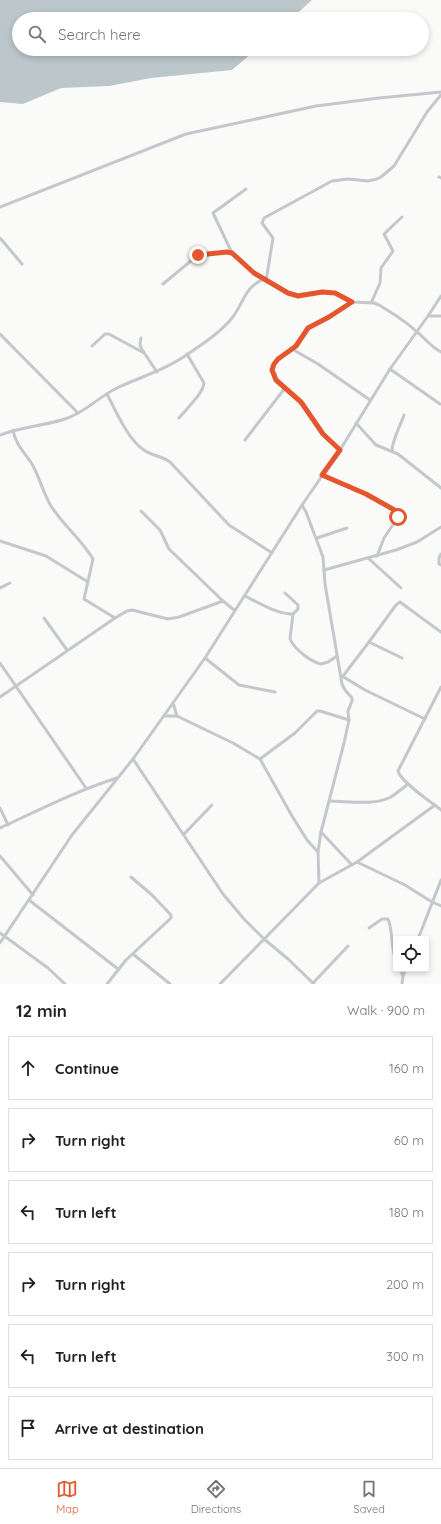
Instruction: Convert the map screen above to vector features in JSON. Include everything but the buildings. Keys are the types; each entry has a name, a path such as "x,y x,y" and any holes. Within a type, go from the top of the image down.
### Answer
{"street":[{"path":"0,206 186,134 316,106 379,98 441,94"},
{"path":"265,280 273,238 262,223 264,218 270,213 332,181 368,180 381,177 398,161 427,112 441,94"},
{"path":"246,189 213,213 232,253 249,270 293,295 322,292 335,293 352,302 371,303 388,310 417,332 430,345 441,352"},
{"path":"371,303 380,283 381,268 392,251 384,234 402,217"},
{"path":"0,238 22,264"},
{"path":"163,284 198,255 227,252 232,253"},
{"path":"0,435 13,430 61,420 78,413 107,394 170,366 224,326 232,318 252,285 265,280"},
{"path":"0,943 72,835 133,759 205,658 234,610 245,596 302,505 340,450 390,369 441,296"},
{"path":"340,450 323,434 301,402 276,380 272,370 278,359 292,350 308,328 329,317 352,302"},
{"path":"428,316 441,316"},
{"path":"0,334 78,413"},
{"path":"92,346 105,334 109,334 144,353"},
{"path":"141,338 140,344 144,353 157,372"},
{"path":"292,350 323,367 370,400"},
{"path":"179,418 204,387 201,378 187,354"},
{"path":"390,369 440,404"},
{"path":"245,440 285,388"},
{"path":"107,394 119,418 139,447 170,462 229,525 272,553"},
{"path":"392,452 392,446 404,415"},
{"path":"356,423 376,445 398,454 441,488"},
{"path":"13,430 16,441 38,474 51,507 85,547 93,559 84,599 115,618"},
{"path":"322,475 366,494 398,512 398,517 384,538 377,556"},
{"path":"302,505 323,557 326,591 343,687 352,698 348,711 349,720 320,832 318,852 319,883"},
{"path":"141,510 160,530 169,549 234,610"},
{"path":"324,570 408,546 441,527"},
{"path":"316,538 347,528"},
{"path":"0,541 50,558 88,582"},
{"path":"441,554 439,558 439,564 441,565"},
{"path":"368,558 401,588"},
{"path":"0,588 10,583"},
{"path":"285,593 298,605 298,609 293,614 290,639 296,647 312,660 321,664 328,662 337,656"},
{"path":"245,596 286,614 293,614"},
{"path":"0,697 67,650 127,611 132,610 160,618 179,617 223,601"},
{"path":"342,676 396,605 400,602 441,632"},
{"path":"44,618 67,650"},
{"path":"369,642 402,658"},
{"path":"205,658 239,685 275,692"},
{"path":"0,663 86,788"},
{"path":"342,676 365,690 425,719"},
{"path":"441,687 398,771 408,784 441,810"},
{"path":"173,703 177,716"},
{"path":"260,759 294,733 317,711 349,720"},
{"path":"164,717 169,715 177,716 233,743 260,759 292,816 307,840 318,852"},
{"path":"133,759 223,894 244,919 313,984 348,946"},
{"path":"0,828 86,788 117,778"},
{"path":"329,801 379,801 392,796 408,784"},
{"path":"184,834 212,805"},
{"path":"220,984 319,883 357,862 436,805"},
{"path":"0,808 8,825"},
{"path":"320,832 352,865"},
{"path":"0,856 33,895"},
{"path":"357,862 405,885 441,906"},
{"path":"107,984 132,954 171,918 171,915 152,895 131,877"},
{"path":"419,936 441,880"},
{"path":"29,900 118,969"},
{"path":"369,928 382,919 386,918 389,921 393,954"},
{"path":"0,933 48,968 65,984"},
{"path":"132,954 170,984"},
{"path":"402,984 404,972"}],"shaded area":[{"path":"0,0 312,0 299,12 12,12 12,56 249,56 232,70 151,78 109,86 61,88 23,104 0,102"}],"route":[{"path":"198,255 227,252 232,253 249,270 288,293 298,296 322,292 335,293 352,302 329,317 308,328 296,346 278,359 272,370 276,380 306,407 323,434 340,450 322,475 366,494 398,512 398,517"}]}
